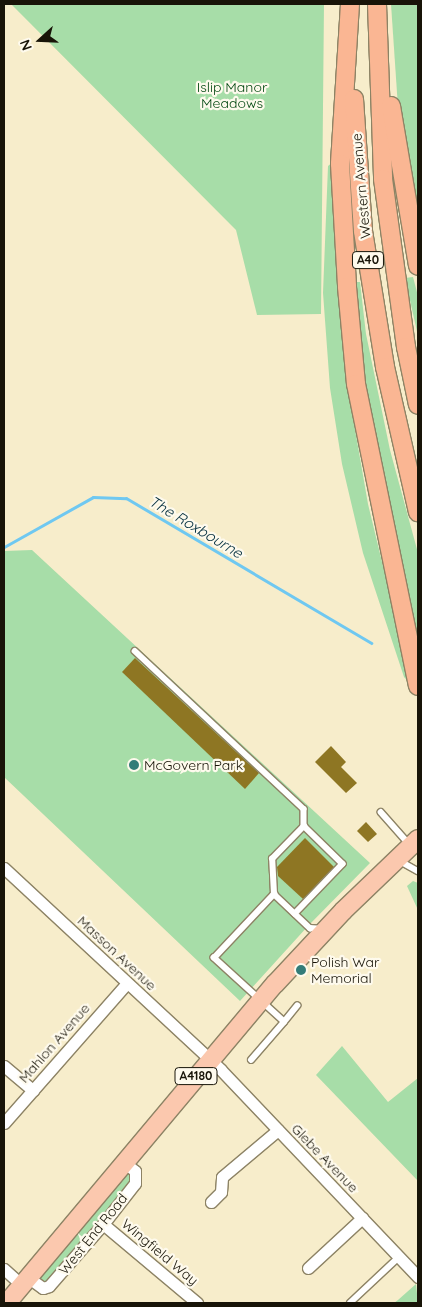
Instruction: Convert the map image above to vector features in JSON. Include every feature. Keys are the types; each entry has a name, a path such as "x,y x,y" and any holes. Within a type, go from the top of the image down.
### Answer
{"highway":[{"name":"Western Avenue","path":"352,4 354,92 363,231 385,367 418,512"},
{"path":"352,4 340,164 354,365 368,453 418,686"},
{"name":"Western Avenue","path":"378,4 383,179 406,347 418,405"},
{"path":"378,4 392,118 418,266"}],"main road":[{"name":"West End Road","path":"7,1303 209,1059 260,1001 325,929 416,844"}],"street":[{"name":"Masson Avenue","path":"4,868 209,1059"},
{"name":"Mahlon Avenue","path":"4,1123 127,983"},
{"name":"Glebe Avenue","path":"209,1059 418,1277"},
{"path":"4,1066 33,1090"},
{"path":"211,1202 221,1192 222,1177 278,1130"},
{"name":"West End Road","path":"26,1282 43,1288 49,1286 103,1224 135,1183 135,1171 124,1162"},
{"path":"308,1268 362,1218"},
{"name":"Wingfield Way","path":"103,1224 197,1303"},
{"path":"4,1269 26,1282"}],"lane":[{"path":"135,651 304,809 304,826 272,859 274,894 310,928 325,929"},
{"path":"381,812 416,844"},
{"path":"295,914 343,864 304,826"},
{"path":"398,860 418,870"},
{"path":"274,894 214,958 284,1022"},
{"path":"251,1060 297,1006"},
{"path":"350,1303 399,1257"}],"green space":[{"name":"Islip Manor Meadows","path":"11,4 324,4 321,314 257,315 236,230"},
{"path":"391,4 418,4 418,239 400,137"},
{"path":"334,161 338,292 349,395 368,504 412,686 404,677 363,553 342,464 330,388 323,293 328,166"},
{"path":"413,277 418,296 418,336 405,278"},
{"path":"353,282 360,282 366,334 390,450 418,553 418,663 362,377"},
{"name":"McGovern Park","path":"32,550 370,863 308,926 240,1001 4,777 4,551"},
{"path":"413,881 418,883 418,910 407,886"},
{"path":"342,1046 388,1102 418,1078 418,1181 316,1075"},
{"path":"126,1174 130,1174 132,1179 48,1281 41,1284 38,1277"},
{"path":"416,1284 418,1303 394,1303 398,1300"}],"building":[{"path":"135,658 259,773 245,789 122,672"},
{"path":"331,746 346,762 341,767 357,783 346,793 315,762"},
{"path":"366,822 377,834 368,842 357,831"},
{"path":"305,838 334,867 303,899 278,876 277,867"}],"waterway":[{"name":"The Roxbourne","path":"4,547 93,497 126,498 371,643"}],"place":[{"name":"McGovern Park","path":"134,765"},
{"name":"Polish War Memorial","path":"301,970"}]}
